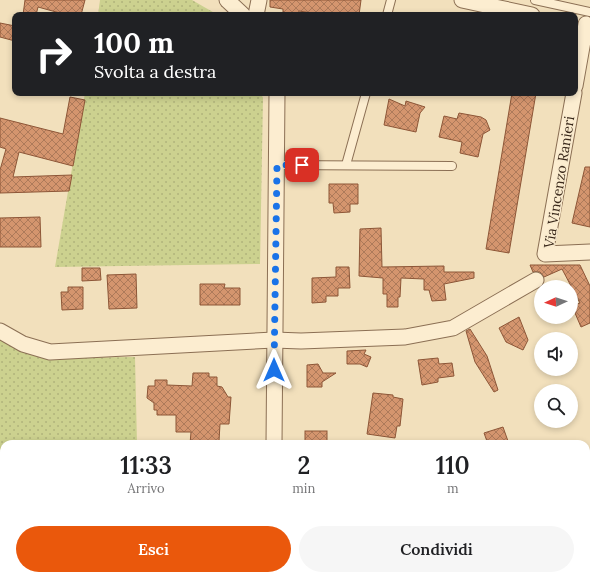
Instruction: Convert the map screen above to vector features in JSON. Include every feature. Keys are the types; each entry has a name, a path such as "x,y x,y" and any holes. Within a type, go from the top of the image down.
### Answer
{"street":[{"path":"227,0 240,12"},
{"path":"257,12 259,0"},
{"path":"462,0 518,12"},
{"path":"578,66 585,21"},
{"path":"274,440 277,96"},
{"name":"Via Vincenzo Ranieri","path":"573,96 545,254 590,252"},
{"path":"0,331 23,344 50,352 274,340 301,341 404,337 453,328 534,281"}],"lane":[{"path":"388,12 391,0"},
{"path":"535,0 564,12"},
{"path":"346,166 365,96"},
{"path":"277,165 452,166"}],"green space":[{"path":"100,0 192,0 213,12 98,12"},
{"path":"84,96 262,96 260,264 55,267"},
{"path":"0,339 31,355 48,358 135,357 137,440 0,440"}],"building":[{"path":"25,0 85,0 82,12 56,12 38,7 37,12 23,12"},
{"path":"270,0 361,0 359,12 283,12 283,9 270,7"},
{"path":"0,23 12,25 12,40 0,37"},
{"path":"512,96 535,96 509,253 486,249"},
{"path":"70,97 85,100 73,166 19,152 13,177 72,175 69,191 0,193 0,170 6,149 0,147 0,118 63,134"},
{"path":"389,99 405,106 406,101 425,107 420,113 416,132 384,125"},
{"path":"459,113 481,117 486,120 490,130 483,134 478,157 460,153 462,142 439,137 444,116 457,119"},
{"path":"585,167 590,167 590,227 572,223"},
{"path":"329,184 358,184 358,204 350,204 350,212 334,213 333,203 329,203"},
{"path":"40,217 41,247 0,247 0,218"},
{"path":"381,228 382,267 444,266 444,272 474,272 474,278 444,284 446,300 432,301 429,290 424,290 424,279 401,278 398,307 387,307 387,294 383,294 383,278 359,276 360,229"},
{"path":"530,265 580,265 590,286 590,323 581,327 578,320 578,304 580,303 578,299 578,280 568,280 562,269 544,277 540,272 533,272"},
{"path":"336,267 349,267 350,288 338,288 338,296 326,296 326,302 312,303 312,278 336,277"},
{"path":"82,268 100,268 101,280 82,281"},
{"path":"136,274 137,308 109,309 107,275"},
{"path":"200,284 225,284 224,288 240,288 240,305 200,305"},
{"path":"68,287 83,287 83,309 62,310 61,292 68,292"},
{"path":"519,317 528,340 523,350 506,342 499,328"},
{"path":"470,329 487,356 498,390 494,392 475,362 466,331"},
{"path":"366,350 364,354 371,357 367,367 360,364 347,364 347,351"},
{"path":"438,358 439,364 452,363 454,376 438,378 438,382 422,385 418,360"},
{"path":"318,364 323,373 336,373 322,382 322,387 307,387 307,365"},
{"path":"193,373 209,373 209,377 217,377 217,386 222,387 228,397 231,397 229,424 220,424 219,440 190,440 191,432 176,432 176,415 157,415 157,410 154,410 154,403 147,398 148,386 155,386 155,380 167,380 167,385 192,386"},
{"path":"373,393 393,395 393,397 403,399 400,426 397,426 395,438 367,434"},
{"path":"503,427 508,440 487,440 484,433"},
{"path":"305,431 327,431 327,440 305,440"}],"route":[{"path":"274,370 277,165 302,165"}]}
